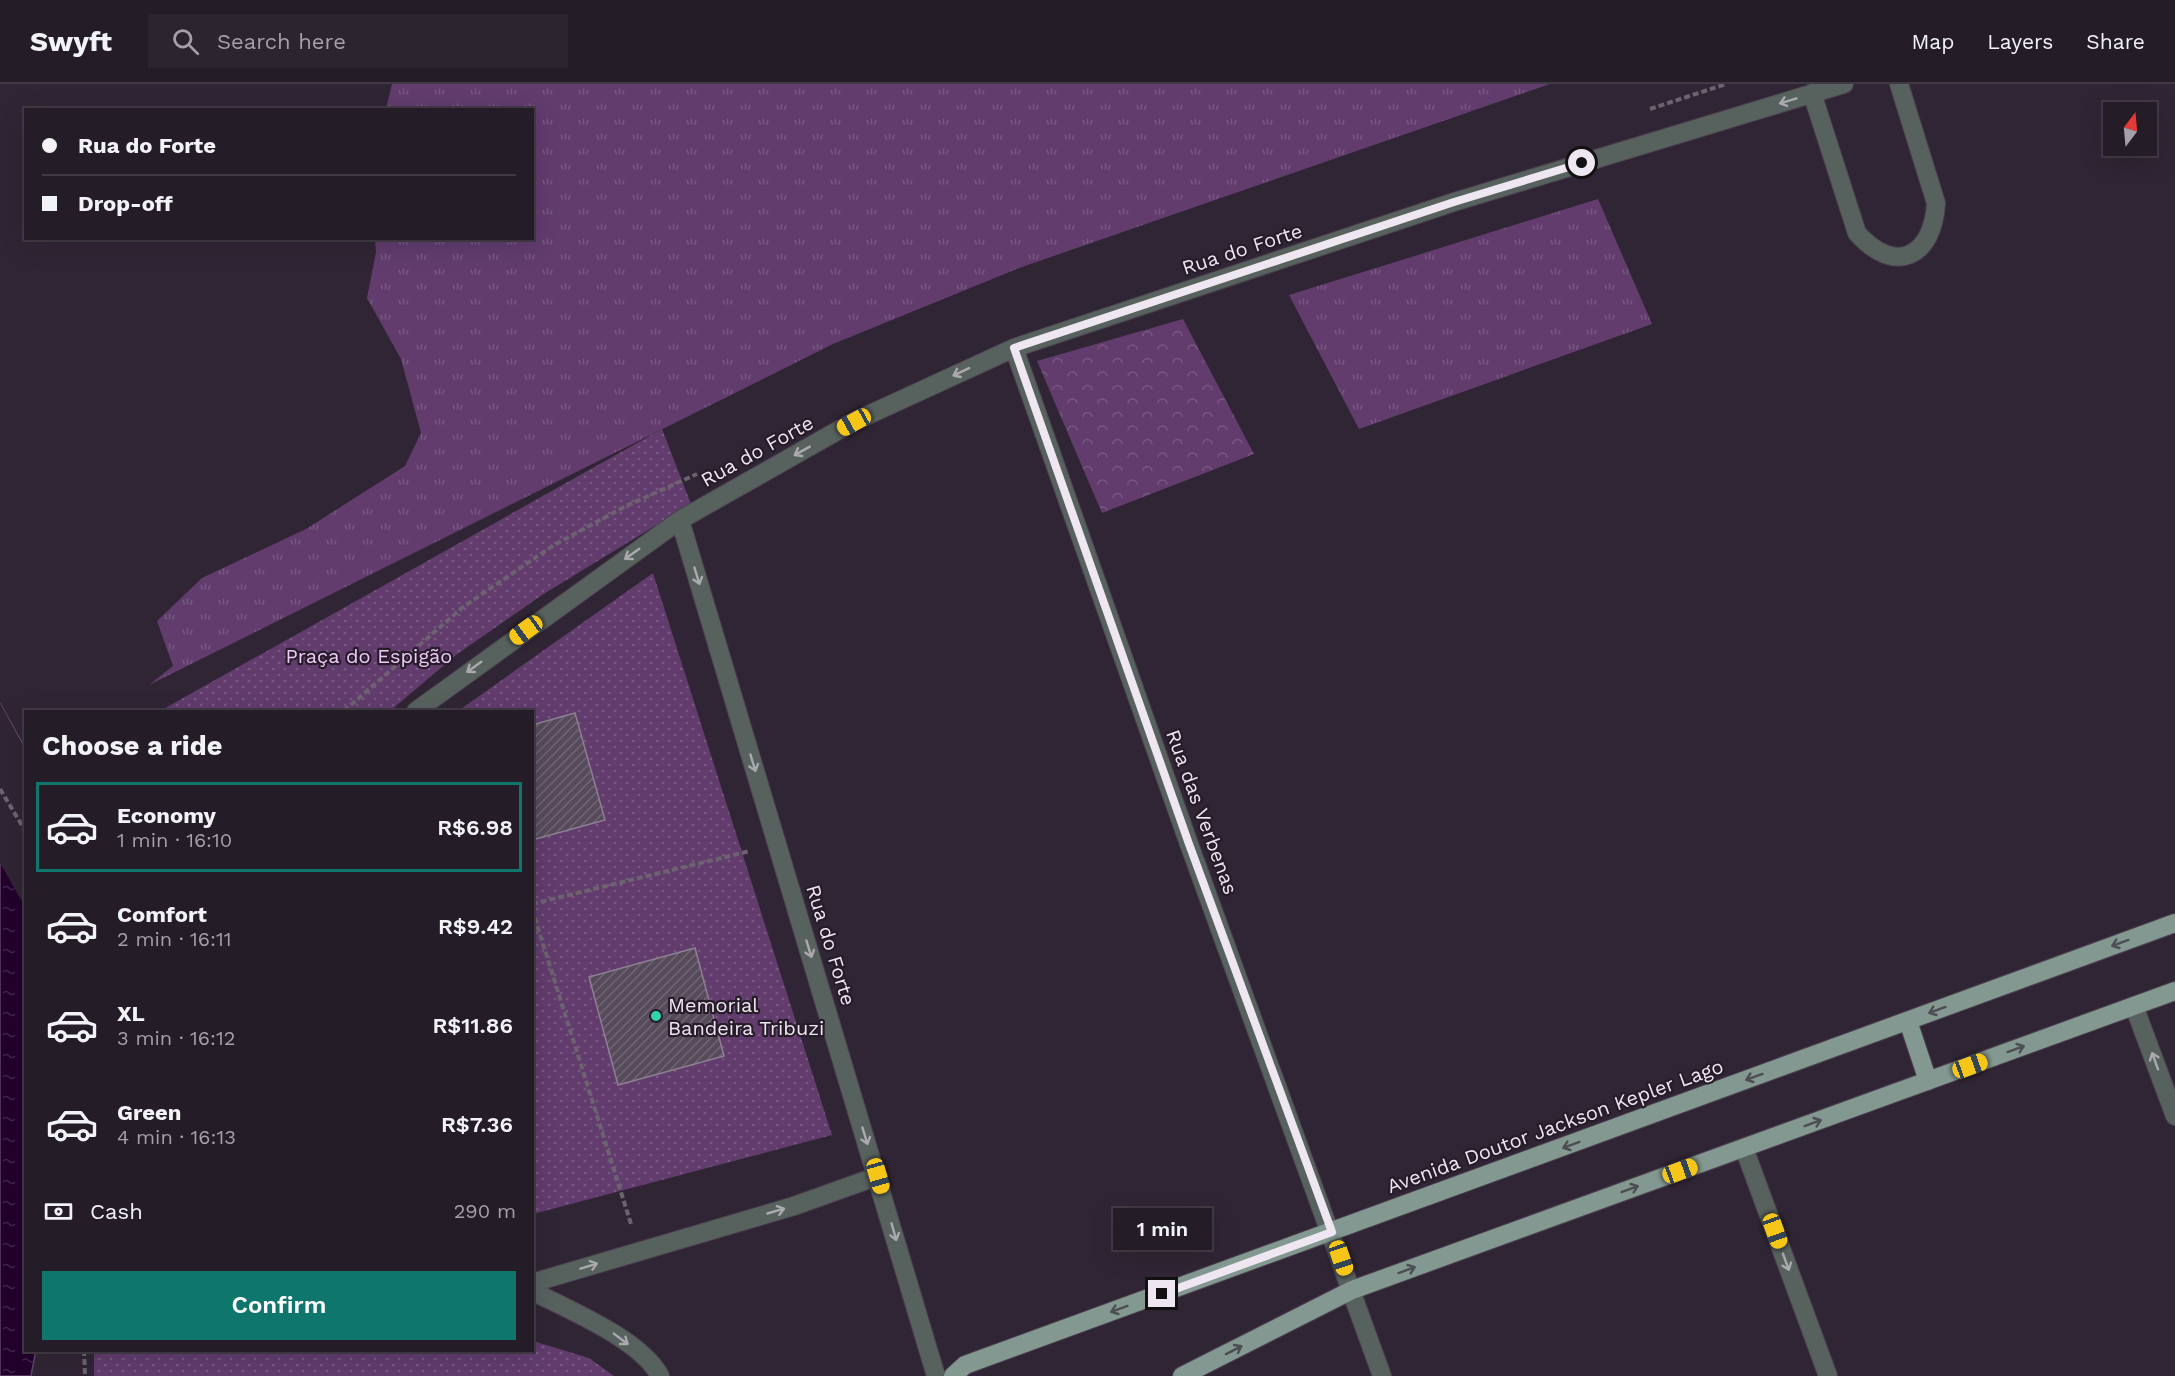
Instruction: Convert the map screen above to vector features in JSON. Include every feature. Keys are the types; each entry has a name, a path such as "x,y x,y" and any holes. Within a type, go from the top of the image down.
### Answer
{"main road":[{"name":"Avenida Doutor Jackson Kepler Lago","path":"953,1376 965,1365 2175,923"},
{"path":"1182,1376 1352,1290 2175,991"},
{"path":"1908,1021 1928,1081"}],"street":[{"name":"Rua do Forte","path":"417,710 680,520 854,422 1014,348 1454,202 1844,84"},
{"path":"1812,93 1857,233 1880,253 1893,257 1904,256 1917,253 1927,241 1935,224 1936,203 1899,84"},
{"name":"Rua das Verbenas","path":"1014,348 1189,844 1332,1232 1382,1376"},
{"name":"Rua do Forte","path":"680,520 936,1376"},
{"path":"2134,1006 2175,1116"},
{"path":"1744,1148 1828,1376"},
{"path":"534,1282 794,1206 878,1176"},
{"path":"534,1292 617,1335 647,1360 660,1376"}],"path":[{"path":"0,789 24,829"},
{"path":"534,904 778,844"},
{"path":"534,915 639,1251"},
{"path":"84,1352 85,1376"}],"green space":[{"path":"392,84 1550,84 1019,268 833,344 149,685 173,666 157,621 202,578 306,529 405,466 421,433 401,359 367,298 376,252 375,240 534,240 534,108 386,108"},
{"path":"1598,199 1652,324 1359,429 1289,295"},
{"path":"1183,319 1254,454 1102,513 1037,361"},
{"name":"Praça do Espigão","path":"662,429 691,504 542,595 456,655 391,710 162,710"},
{"path":"653,573 832,1135 534,1214 534,710 459,710"},
{"path":"534,1341 589,1358 614,1376 94,1376 94,1352 534,1352"}],"water":[{"path":"0,703 24,746 24,1352 36,1352 31,1376 0,1376"}],"pier":[{"path":"0,703 24,748 24,905 0,863"}],"building":[{"path":"575,713 605,820 534,839 534,724"},
{"name":"Memorial Bandeira Tribuzi","path":"695,948 724,1056 618,1085 589,977"}],"place":[{"name":"Memorial Bandeira Tribuzi","path":"656,1016"}],"route":[{"path":"1162,1294 1332,1232 1189,844 1014,348 1454,202 1582,163"}]}
